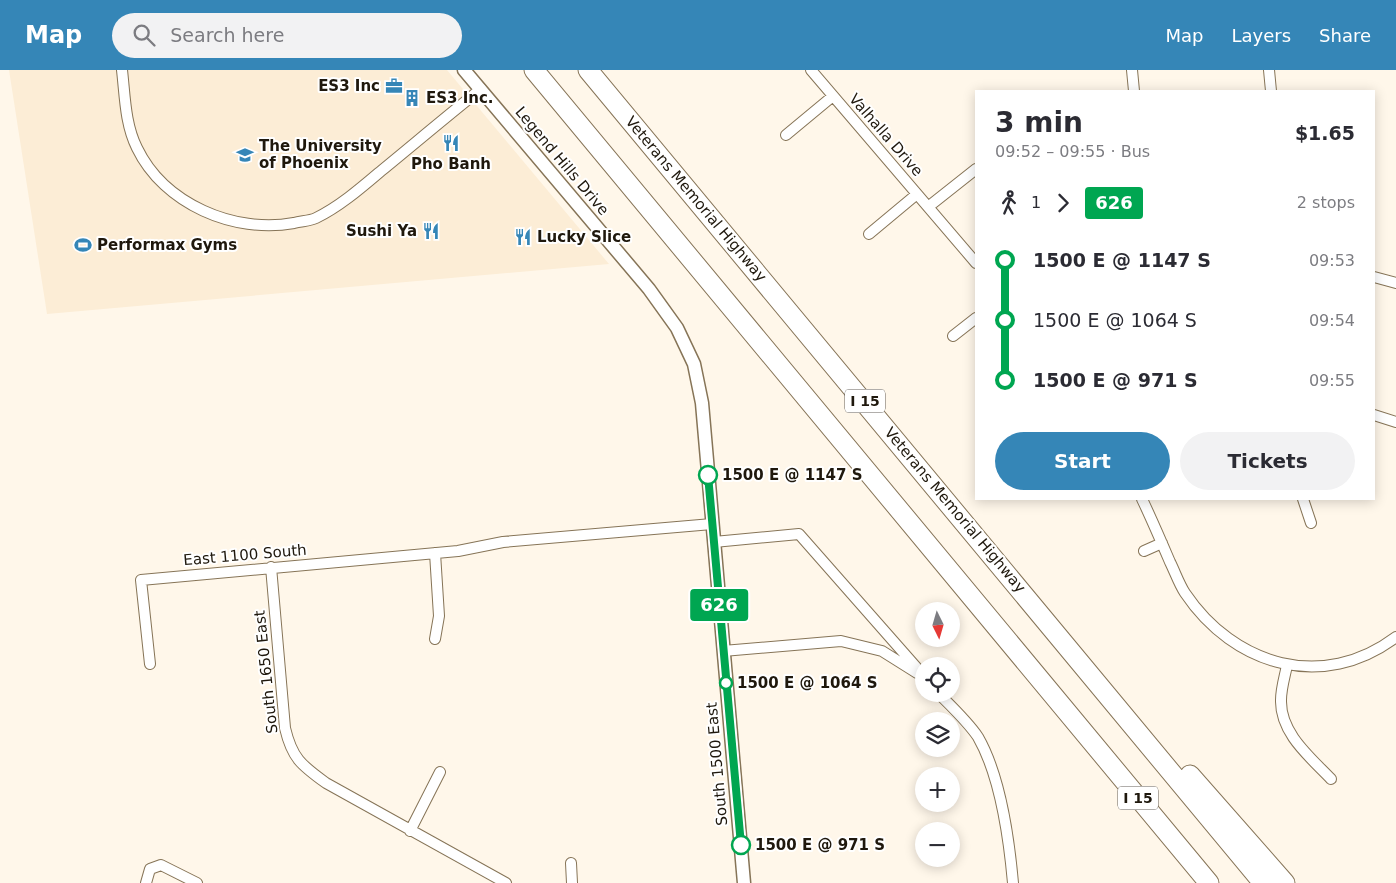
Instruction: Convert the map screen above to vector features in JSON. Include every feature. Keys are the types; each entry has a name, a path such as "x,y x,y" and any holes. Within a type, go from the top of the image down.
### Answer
{"highway":[{"name":"I 15","path":"534,70 1209,883"},
{"name":"Veterans Memorial Highway","path":"588,70 1263,883"},
{"path":"1067,713 1193,883"},
{"path":"1140,734 1190,775 1285,883"}],"street":[{"path":"122,70 127,122 137,148 154,175 181,198 211,215 244,224 281,225 315,218 368,182 481,89"},
{"name":"Legend Hills Drive","path":"464,70 649,289 677,328 694,364 702,403"},
{"name":"Valhalla Drive","path":"811,70 975,262"},
{"path":"1132,70 1134,90"},
{"path":"1269,70 1271,90"},
{"name":"Valhalla Drive","path":"786,135 833,96"},
{"path":"928,207 975,170"},
{"name":"Valhalla Drive","path":"869,234 917,194"},
{"path":"1375,277 1396,283"},
{"path":"953,336 975,319"},
{"name":"South 1500 East","path":"702,403 744,883"},
{"path":"1375,416 1396,422"},
{"path":"1142,500 1184,592 1210,625 1236,645 1259,658 1287,665 1320,667 1352,662 1379,650 1396,637"},
{"path":"1303,500 1311,523"},
{"name":"East 1100 South","path":"150,664 141,580 435,553 503,542 712,524"},
{"path":"714,542 799,534 915,666"},
{"path":"1144,551 1162,543"},
{"path":"435,553 439,616 435,639"},
{"name":"South 1650 East","path":"271,568 285,728 290,748 304,768 326,783 410,831"},
{"path":"724,651 841,642 882,651 915,671"},
{"path":"1287,665 1281,700 1287,726 1298,744 1331,779"},
{"path":"947,702 977,737 995,781 1010,847 1013,883"},
{"path":"440,772 410,831 506,883"},
{"path":"571,863 572,883"},
{"path":"146,883 150,869 161,865 196,883"}],"shaded area":[{"path":"9,70 447,70 609,264 47,314"}],"bus line":[{"name":"626","path":"708,475 741,845"}],"place":[{"name":"ES3 Inc","path":"394,86"},
{"name":"ES3 Inc.","path":"412,98"},
{"name":"Pho Banh","path":"451,143"},
{"name":"The University of Phoenix","path":"245,155"},
{"name":"Sushi Ya","path":"431,231"},
{"name":"Lucky Slice","path":"523,237"},
{"name":"Performax Gyms","path":"83,245"},
{"name":"1500 E @ 1147 S","path":"708,475"},
{"name":"1500 E @ 1064 S","path":"726,683"},
{"name":"1500 E @ 971 S","path":"741,845"}]}
